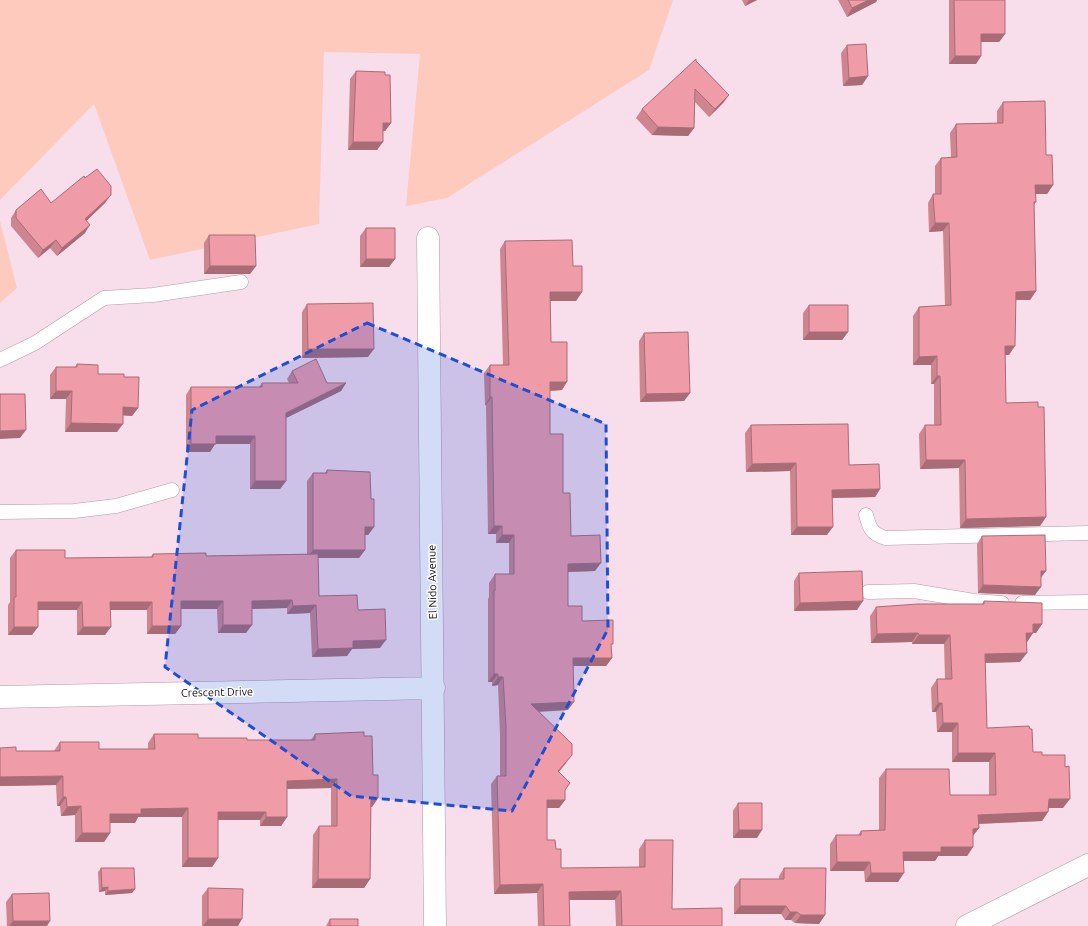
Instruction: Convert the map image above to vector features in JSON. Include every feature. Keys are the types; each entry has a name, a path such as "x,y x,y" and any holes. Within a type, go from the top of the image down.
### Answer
{"street":[{"name":"El Nido Avenue","path":"428,238 436,926"},
{"name":"Crescent Drive","path":"0,697 434,688"},
{"path":"967,926 1088,865"}],"lane":[{"path":"0,360 35,343 104,298 153,295 241,282"},
{"path":"0,512 74,511 116,506 172,490"},
{"path":"866,515 869,526 875,535 885,538 1088,534"},
{"path":"868,592 914,591 974,601 1017,604 1088,602"}],"highlighted area":[{"path":"367,323 606,424 608,629 512,811 351,796 165,667 192,410"}],"shaded area":[{"path":"0,0 673,0 649,70 447,198 406,206 420,54 324,52 319,224 150,260 94,104 0,200"},
{"path":"0,221 17,288 0,303"}],"building":[{"path":"848,0 869,0 852,8"},
{"path":"954,0 1005,0 1005,34 981,34 981,56 955,56"},
{"path":"866,44 868,76 849,78 847,45"},
{"path":"696,59 696,61 729,95 715,109 695,89 694,128 658,127 642,109"},
{"path":"356,71 385,72 385,75 390,75 391,123 383,123 383,142 353,142"},
{"path":"1045,101 1046,155 1052,155 1053,185 1035,185 1036,291 1016,292 1015,346 1005,346 1006,403 1038,402 1038,407 1044,407 1046,517 966,519 965,460 926,460 925,425 941,425 940,376 937,376 937,356 919,357 919,307 951,305 949,223 935,223 933,194 941,194 941,158 957,157 956,124 1003,123 1003,102"},
{"path":"97,169 111,186 111,195 85,219 90,225 62,248 56,240 43,250 16,218 16,210 41,189 51,203 84,176 85,178"},
{"path":"366,228 395,228 395,259 366,259"},
{"path":"209,235 255,235 256,266 210,266"},
{"path":"572,240 573,266 582,266 582,292 550,292 551,342 567,342 567,382 550,382 550,434 563,434 563,493 570,493 571,536 600,535 601,563 568,564 568,606 582,606 582,621 613,620 613,644 611,644 612,658 573,658 574,702 531,704 572,744 572,755 558,771 570,783 565,790 565,800 547,800 547,840 555,840 556,849 561,849 561,868 645,867 645,840 673,840 672,909 722,908 722,926 622,926 621,891 569,892 570,926 544,926 543,884 500,885 497,776 506,776 506,727 503,677 498,677 498,674 494,674 494,591 495,574 514,574 514,535 502,535 502,526 494,526 492,397 490,397 490,365 509,365 505,241"},
{"path":"373,303 374,349 308,349 307,304"},
{"path":"809,305 848,305 848,332 809,332"},
{"path":"688,332 690,393 646,394 644,333"},
{"path":"316,359 327,383 346,383 286,413 286,481 255,481 255,436 216,436 216,444 191,444 191,387 262,387 262,383 298,383 292,371"},
{"path":"77,364 98,365 98,374 124,374 124,377 139,377 138,408 123,407 123,424 71,423 72,391 56,391 56,367 77,367"},
{"path":"0,394 25,394 26,430 0,431"},
{"path":"848,424 849,465 879,464 880,489 832,490 833,527 797,527 796,463 752,464 751,425"},
{"path":"327,470 370,472 371,499 374,499 374,527 365,527 365,550 313,550 313,473 327,473"},
{"path":"1045,535 1046,571 1041,571 1041,587 983,585 982,536"},
{"path":"16,550 65,550 65,558 153,557 153,554 206,553 206,556 318,554 319,596 357,595 358,610 385,609 386,640 353,641 353,648 318,649 316,605 293,606 292,600 252,601 252,625 223,625 223,601 181,601 181,626 152,626 152,602 110,602 111,627 83,627 82,602 38,602 38,627 14,627 14,597 16,597"},
{"path":"862,571 863,601 800,603 799,573"},
{"path":"984,601 1042,603 1042,624 1033,624 1033,633 1026,633 1027,653 985,654 987,728 1029,726 1030,729 1032,729 1033,752 1042,752 1042,755 1065,755 1065,767 1069,766 1070,799 1049,799 1048,812 978,815 979,828 973,829 973,847 941,847 941,852 903,852 904,873 871,873 870,862 837,862 836,835 861,835 861,831 885,830 886,769 949,769 950,795 996,795 995,753 958,753 958,723 943,723 942,703 938,703 937,679 952,679 950,635 919,635 918,633 877,634 876,607 918,604 984,604"},
{"path":"364,732 364,736 372,736 373,775 378,775 378,798 371,798 370,879 318,879 319,826 337,826 337,779 287,781 287,817 266,817 266,812 218,812 218,858 188,858 188,808 141,809 141,814 110,814 110,833 82,833 81,806 67,807 66,797 63,797 63,776 0,777 0,748 16,747 16,751 60,751 60,742 99,742 99,749 155,749 154,734 198,734 198,738 247,738 247,740 315,740 315,734"},
{"path":"738,803 762,803 762,830 739,830"},
{"path":"101,868 134,868 135,889 108,891 108,887 102,888"},
{"path":"784,868 826,868 825,915 801,915 797,912 790,912 786,906 740,906 740,879 784,879"},
{"path":"208,888 243,889 242,919 208,919"},
{"path":"49,893 50,921 13,921 12,894"},
{"path":"330,919 358,919 358,926 330,926"}]}
